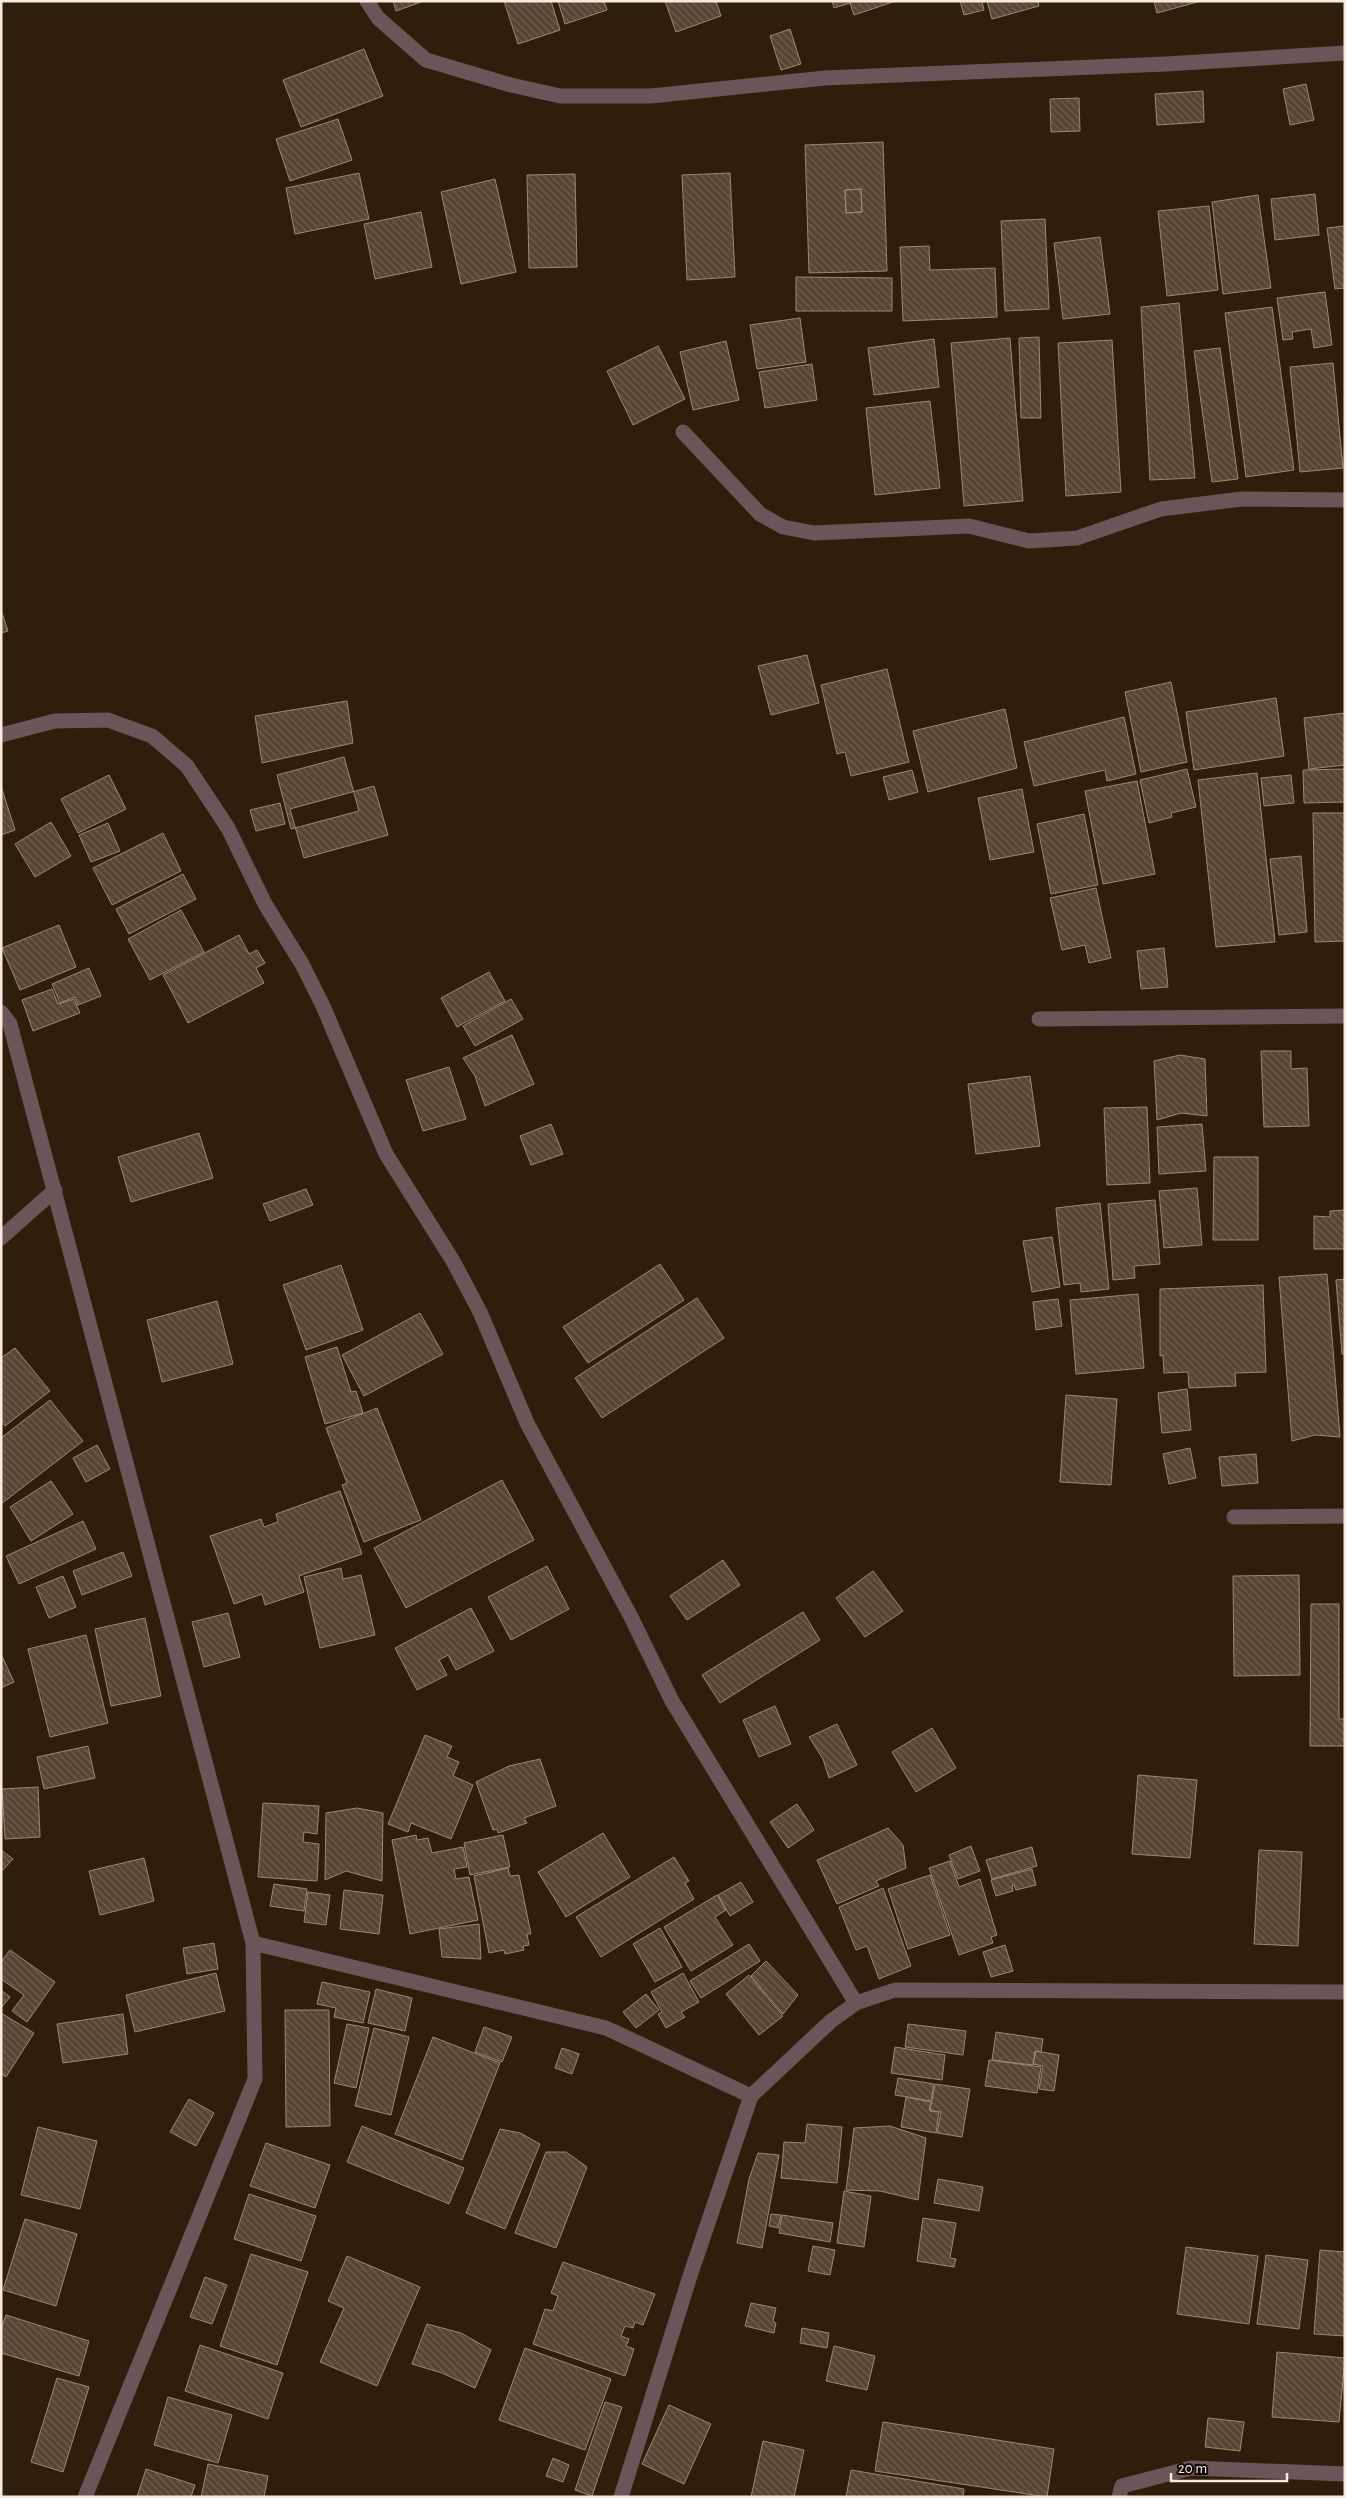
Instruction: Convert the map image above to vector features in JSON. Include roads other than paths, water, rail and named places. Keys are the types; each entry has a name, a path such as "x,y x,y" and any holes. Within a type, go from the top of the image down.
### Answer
{"street":[{"path":"367,1 378,18 426,60 511,86 560,96 651,96 825,78 1166,64 1345,54"},
{"path":"683,432 760,514 783,527 814,533 969,526 1029,541 1077,538 1161,509 1242,499 1345,500"},
{"path":"1,735 56,721 108,720 152,736 187,766 228,828 265,904 302,964 323,1006 386,1154 453,1260 480,1312 527,1423 672,1701 856,2003"},
{"path":"1,1012 10,1024 253,1943 255,2079 85,2497"},
{"path":"1040,1019 1345,1016"},
{"path":"1,1238 54,1190"},
{"path":"1234,1517 1345,1516"},
{"path":"253,1943 606,2028 751,2096"},
{"path":"621,2497 690,2276 751,2096 831,2021 856,2003 895,1990 1345,1992"},
{"path":"1119,2497 1122,2486 1191,2468 1345,2474"}]}
